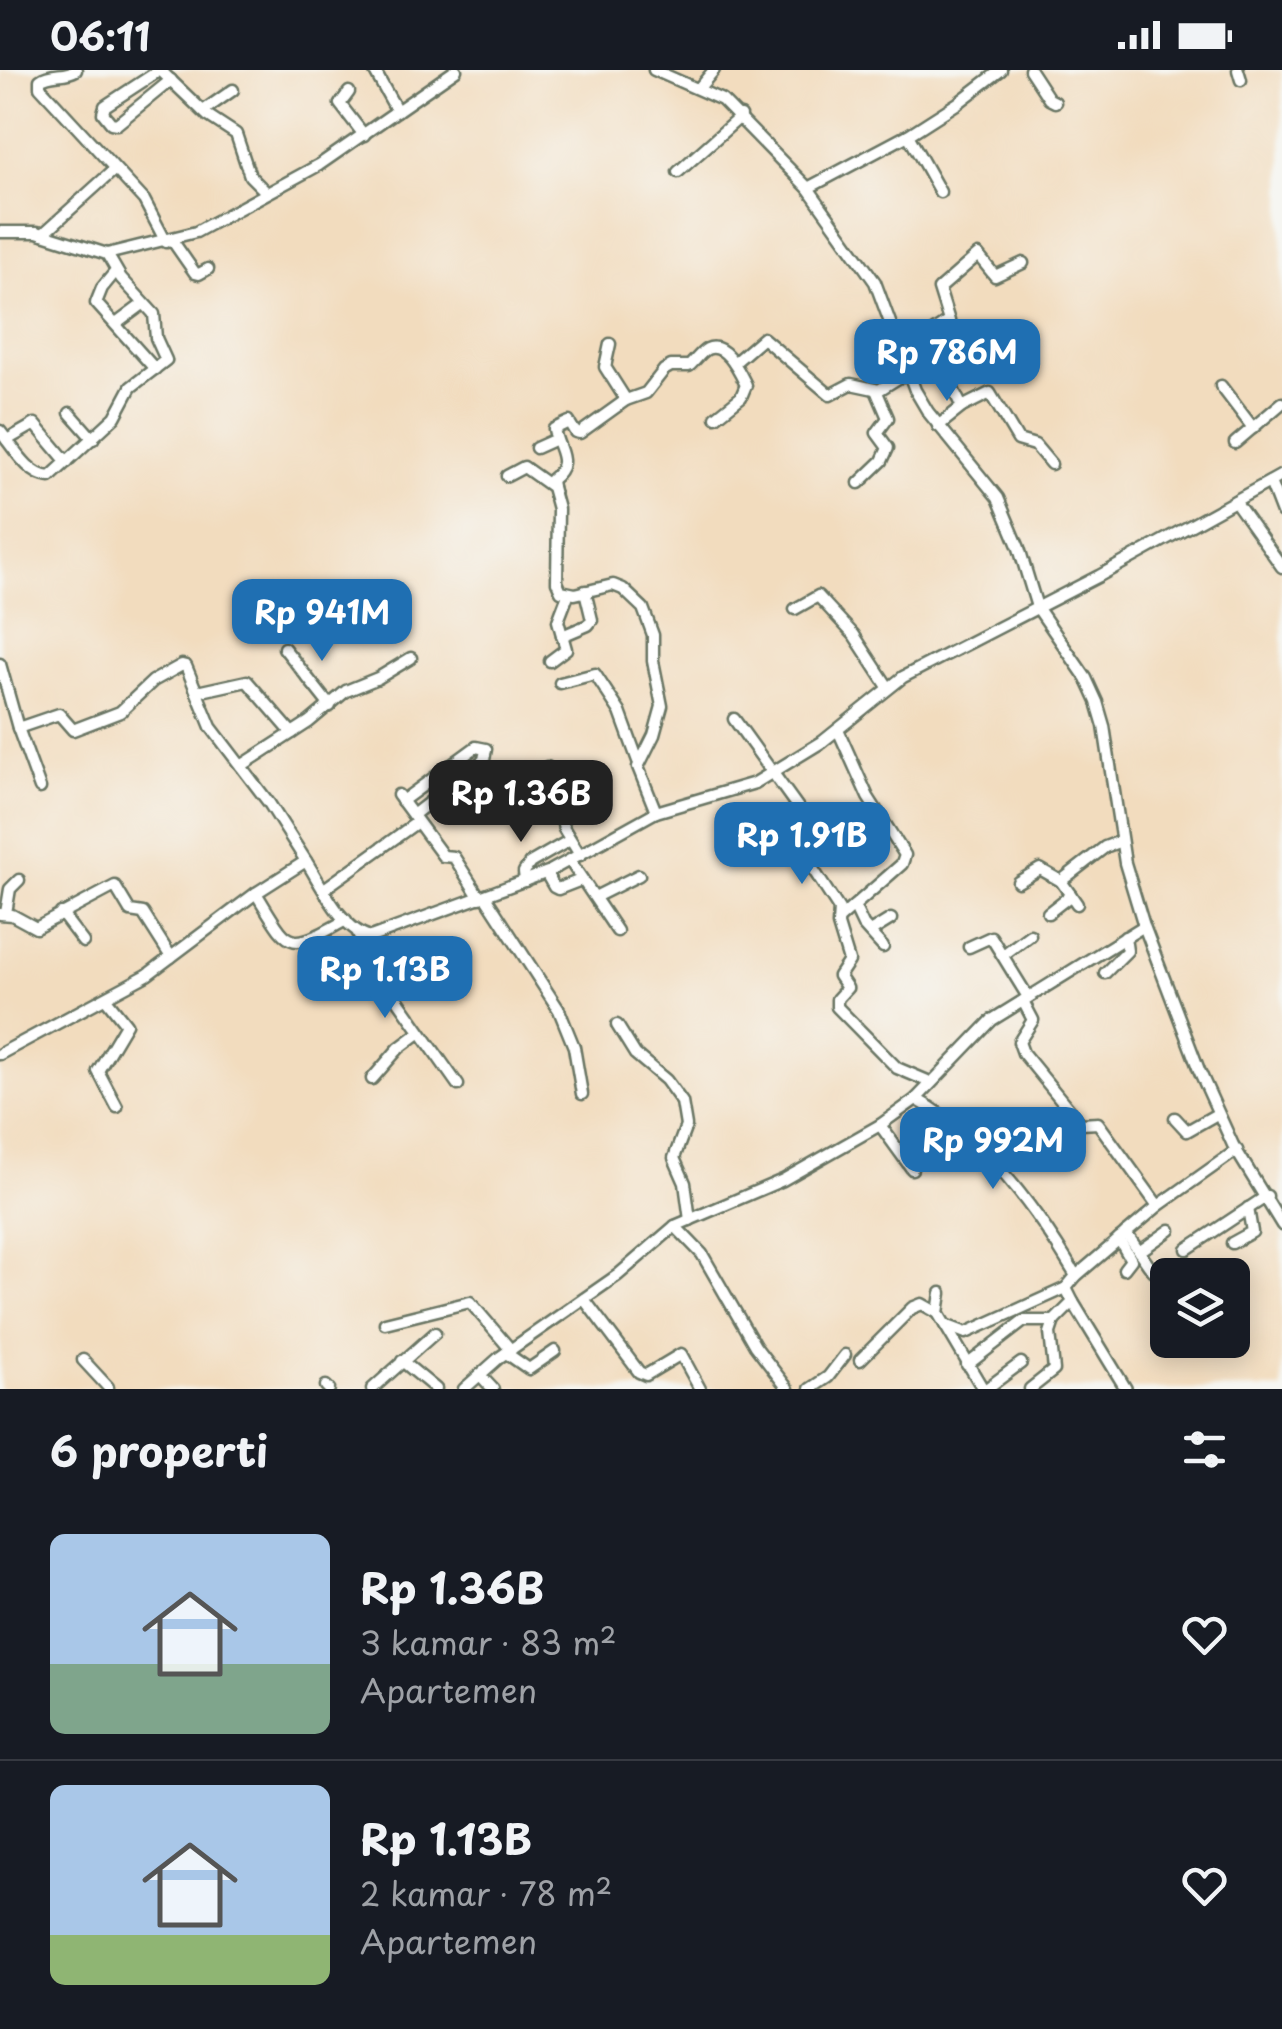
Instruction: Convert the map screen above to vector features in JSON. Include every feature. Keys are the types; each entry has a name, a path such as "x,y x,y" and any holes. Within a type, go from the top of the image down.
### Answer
{"street":[{"path":"76,70 65,76 46,76 40,80 40,86 144,200 169,241 196,273 208,269"},
{"path":"170,80 117,124 103,113 105,106 160,70 240,140 250,176 266,192"},
{"path":"374,70 397,111"},
{"path":"0,232 22,230 43,234 106,254 196,232 319,165 456,70"},
{"path":"654,70 722,100 808,188 875,282 915,390 938,426 998,498 1038,608 1086,678 1097,702 1121,841 1144,926 1217,1114 1280,1217"},
{"path":"700,88 714,70"},
{"path":"974,70 982,82"},
{"path":"808,188 908,135 1001,70"},
{"path":"1030,70 1055,102"},
{"path":"203,111 233,90"},
{"path":"349,92 340,104 364,134"},
{"path":"678,172 741,116"},
{"path":"908,135 940,192"},
{"path":"43,234 115,169"},
{"path":"67,462 34,424 4,435 40,476 50,476 67,462 93,439 118,414 131,387 164,362 166,356 156,338 156,317 106,254"},
{"path":"903,352 950,320 939,289 965,264 980,255 996,276 1023,263"},
{"path":"116,271 96,302 155,369"},
{"path":"116,324 143,304"},
{"path":"927,337 962,407"},
{"path":"734,363 763,338 830,394 851,384 876,390 908,372"},
{"path":"610,344 605,367 626,400"},
{"path":"568,594 557,582 558,510 552,479 564,465 554,429 565,422 580,433 626,400 646,393 671,366 693,364 705,350 717,348 734,363 746,384 744,392 716,417"},
{"path":"1221,386 1252,428"},
{"path":"859,483 882,461 888,448 877,433 888,418 876,390"},
{"path":"938,426 962,407 991,394 1018,440 1035,445 1051,464"},
{"path":"1235,444 1282,403"},
{"path":"70,413 93,439"},
{"path":"536,448 556,438"},
{"path":"507,476 524,467 552,487"},
{"path":"358,933 370,937 526,881 656,812 732,791 775,772 838,730 888,686 1282,475"},
{"path":"1270,482 1282,513"},
{"path":"1235,501 1282,567"},
{"path":"1272,554 1282,544"},
{"path":"568,594 613,585 643,608 649,620 662,706 654,735 639,762"},
{"path":"562,636 592,620 586,591"},
{"path":"550,661 566,649 558,621 568,594"},
{"path":"796,609 818,596 854,635 888,686"},
{"path":"284,648 330,706"},
{"path":"241,766 354,686 378,678 410,658"},
{"path":"0,664 5,695 40,788"},
{"path":"18,728 59,714 73,730 124,710 153,681 182,665 190,672 211,726 358,933 369,959 458,1086"},
{"path":"560,683 595,674 620,712 639,762 641,781 656,812"},
{"path":"197,692 247,681 292,733"},
{"path":"734,719 810,823 796,843 839,908 849,963 839,976 847,988 838,997 837,1007 897,1068 930,1082"},
{"path":"838,730 868,797 906,855 902,864 838,918"},
{"path":"324,889 415,819 484,760 486,749 476,747 400,798 415,819 443,856 454,857 460,864 559,1010 574,1048 582,1094"},
{"path":"515,788 547,767"},
{"path":"534,776 559,805 581,880 616,931"},
{"path":"526,881 524,872 530,864 570,840"},
{"path":"1061,881 1105,846 1121,841"},
{"path":"0,1054 106,999 306,861"},
{"path":"1018,882 1040,869 1061,881 1074,899 1048,913"},
{"path":"546,873 558,889 581,880"},
{"path":"595,897 639,875"},
{"path":"19,880 10,889 3,913 34,929 115,886 130,911 143,913 172,957"},
{"path":"256,893 282,936 293,943 302,944 346,920"},
{"path":"854,906 883,947"},
{"path":"61,913 83,942"},
{"path":"870,932 890,919"},
{"path":"464,1389 509,1351 618,1275 675,1226 783,1180 880,1125 916,1099 992,1020 1144,926"},
{"path":"1003,955 1030,935"},
{"path":"969,946 991,937 1033,1020 1019,1042 1022,1054 1082,1124 1098,1123 1158,1206"},
{"path":"1105,973 1127,951 1125,937"},
{"path":"106,999 126,1024 98,1071 118,1107"},
{"path":"618,1025 635,1054 666,1080 682,1102 686,1126 674,1158 685,1183 690,1220"},
{"path":"372,1080 398,1048 419,1033"},
{"path":"916,1099 948,1121 1006,1177 1076,1276"},
{"path":"1175,1118 1187,1131 1217,1114"},
{"path":"880,1125 912,1170"},
{"path":"945,1325 958,1333 977,1330 1066,1288 1158,1206 1237,1150"},
{"path":"1186,1249 1267,1196"},
{"path":"1232,1243 1252,1232 1248,1208"},
{"path":"675,1226 702,1254 747,1335 788,1389"},
{"path":"1139,1252 1170,1230"},
{"path":"1122,1236 1150,1265"},
{"path":"1122,1236 1132,1260 1124,1269"},
{"path":"1066,1288 1126,1389"},
{"path":"938,1313 941,1293"},
{"path":"584,1299 640,1372 646,1374 680,1354 700,1389"},
{"path":"385,1323 470,1302 528,1369 555,1351"},
{"path":"1030,1389 1054,1370 1050,1333 1054,1322 1073,1302"},
{"path":"860,1360 912,1308 922,1304 938,1313 984,1389 1021,1363"},
{"path":"967,1364 1024,1322 1054,1322"},
{"path":"372,1389 435,1334"},
{"path":"810,1389 828,1377 845,1354"},
{"path":"83,1360 108,1388"},
{"path":"402,1361 436,1389"},
{"path":"480,1374 493,1389"}]}
